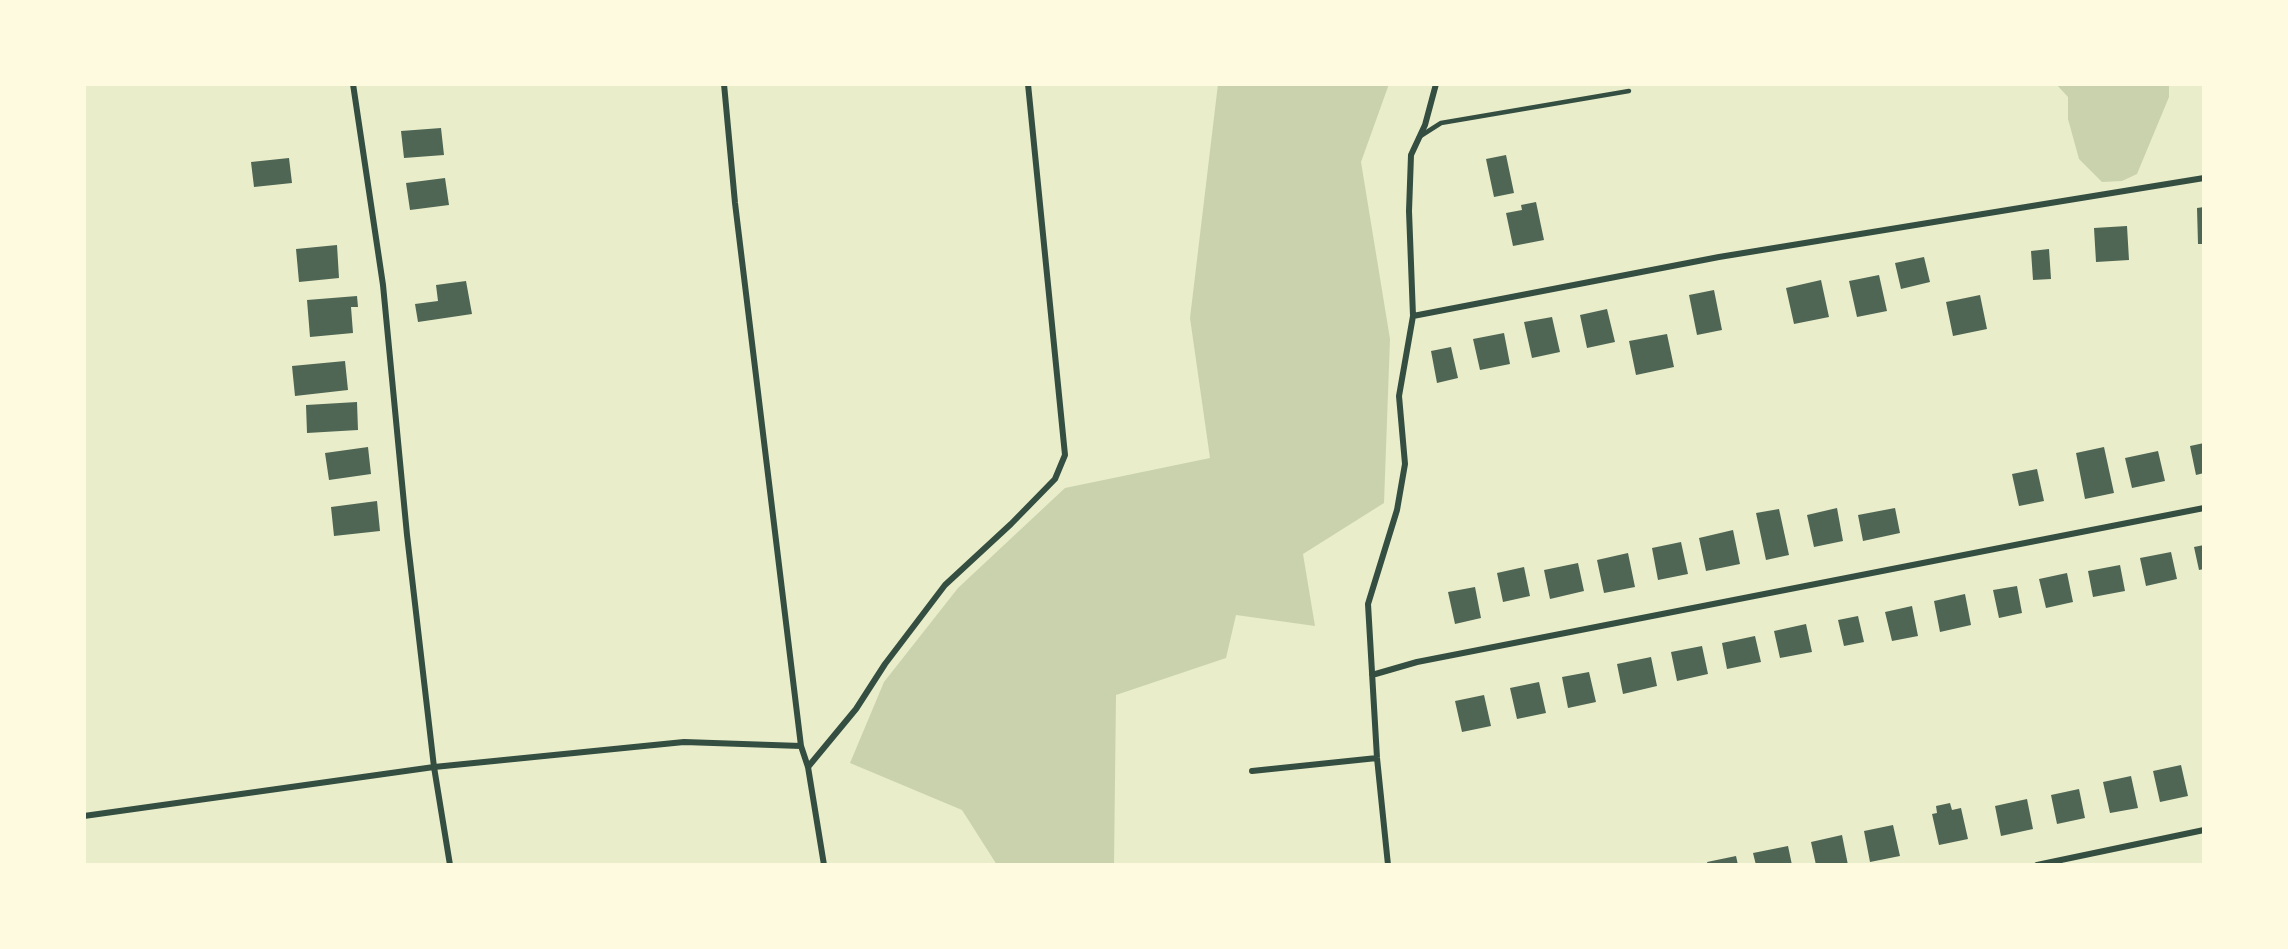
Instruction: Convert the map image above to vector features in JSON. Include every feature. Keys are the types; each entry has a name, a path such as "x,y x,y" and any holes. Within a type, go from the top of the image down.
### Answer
{"street":[{"path":"353,84 384,285 407,535 434,767 450,865"},
{"path":"724,84 736,215 801,746 808,767 824,865"},
{"path":"808,767 856,709 885,664 945,585 1011,524 1055,479 1065,455 1028,84"},
{"path":"1388,865 1377,758 1368,604 1397,510 1405,464 1399,396 1413,316 1408,211 1410,155 1419,136 1436,84"},
{"path":"1413,316 1719,257 2204,178"},
{"path":"1372,675 1417,662 2204,508"},
{"path":"84,816 434,767 684,742 801,746"},
{"path":"1252,771 1377,758"},
{"path":"2037,865 2204,830"}],"lane":[{"path":"1419,136 1442,123 1629,91"}],"green space":[{"path":"1218,84 1389,84 1361,162 1390,339 1384,503 1303,554 1315,626 1236,615 1226,658 1116,695 1114,865 997,865 962,810 850,763 884,682 958,588 1065,488 1210,458 1190,318"},
{"path":"2056,84 2169,84 2169,97 2137,174 2122,181 2102,182 2079,159 2068,119 2068,97"}],"building":[{"path":"441,128 444,155 404,158 401,131"},
{"path":"1506,155 1514,193 1494,197 1486,159"},
{"path":"289,158 292,183 254,187 251,162"},
{"path":"445,178 449,205 410,210 406,183"},
{"path":"1536,202 1544,240 1513,246 1506,213 1522,210 1521,205"},
{"path":"2204,207 2204,244 2198,244 2197,208"},
{"path":"2127,226 2129,260 2096,262 2094,228"},
{"path":"337,245 339,278 299,282 296,249"},
{"path":"2049,249 2051,279 2033,280 2031,251"},
{"path":"1924,257 1930,282 1901,289 1895,263"},
{"path":"1879,275 1887,311 1857,317 1849,281"},
{"path":"1821,280 1829,317 1794,324 1786,288"},
{"path":"466,281 472,314 418,322 415,304 438,301 436,285"},
{"path":"1714,290 1722,330 1697,335 1689,295"},
{"path":"1980,295 1987,329 1953,336 1946,302"},
{"path":"357,296 358,307 351,307 353,333 310,337 307,300"},
{"path":"1607,309 1615,342 1587,348 1580,315"},
{"path":"1552,317 1560,352 1532,358 1524,322"},
{"path":"1504,333 1510,364 1480,370 1473,339"},
{"path":"1667,334 1674,367 1636,375 1629,341"},
{"path":"1451,347 1458,378 1437,383 1431,351"},
{"path":"345,361 348,390 295,396 292,366"},
{"path":"357,402 358,430 307,433 306,405"},
{"path":"2204,443 2204,473 2196,475 2190,446"},
{"path":"368,447 371,474 329,480 325,453"},
{"path":"2104,447 2114,493 2085,499 2076,453"},
{"path":"2158,451 2165,481 2132,488 2125,458"},
{"path":"2037,469 2044,501 2019,506 2012,474"},
{"path":"377,501 380,531 334,536 331,507"},
{"path":"1837,508 1843,541 1814,547 1807,515"},
{"path":"1895,508 1900,533 1863,541 1858,515"},
{"path":"1779,509 1789,555 1766,560 1756,513"},
{"path":"1733,530 1740,564 1706,571 1699,538"},
{"path":"1681,542 1688,574 1658,580 1652,548"},
{"path":"2204,545 2204,569 2199,570 2194,547"},
{"path":"2171,552 2177,579 2146,586 2140,558"},
{"path":"1628,553 1635,587 1604,593 1597,560"},
{"path":"1578,563 1584,591 1550,599 1544,570"},
{"path":"2120,565 2125,591 2093,597 2088,571"},
{"path":"1524,567 1530,596 1503,602 1497,573"},
{"path":"2067,573 2073,602 2046,608 2039,579"},
{"path":"2017,586 2022,613 1999,618 1993,590"},
{"path":"1475,587 1481,618 1455,624 1448,592"},
{"path":"1965,594 1971,625 1940,632 1934,601"},
{"path":"1912,606 1918,636 1892,641 1885,612"},
{"path":"1858,616 1864,642 1844,646 1838,620"},
{"path":"1806,624 1812,652 1780,658 1774,631"},
{"path":"1755,636 1761,662 1727,669 1722,643"},
{"path":"1702,646 1708,674 1677,681 1671,652"},
{"path":"1651,657 1657,686 1623,694 1617,664"},
{"path":"1589,672 1596,702 1568,708 1562,677"},
{"path":"1539,682 1546,713 1517,719 1510,688"},
{"path":"1484,695 1491,726 1462,732 1455,701"},
{"path":"2181,765 2188,796 2160,802 2153,771"},
{"path":"2131,776 2138,808 2110,813 2103,782"},
{"path":"2079,789 2085,818 2057,824 2051,795"},
{"path":"2027,799 2033,829 2001,836 1995,806"},
{"path":"1950,803 1952,810 1961,808 1968,839 1939,845 1932,814 1937,813 1936,806"},
{"path":"1893,825 1900,856 1870,862 1864,831"},
{"path":"1842,835 1848,865 1816,865 1811,842"},
{"path":"1788,846 1792,865 1756,865 1753,853"},
{"path":"1736,856 1738,865 1708,865 1707,862"}]}
